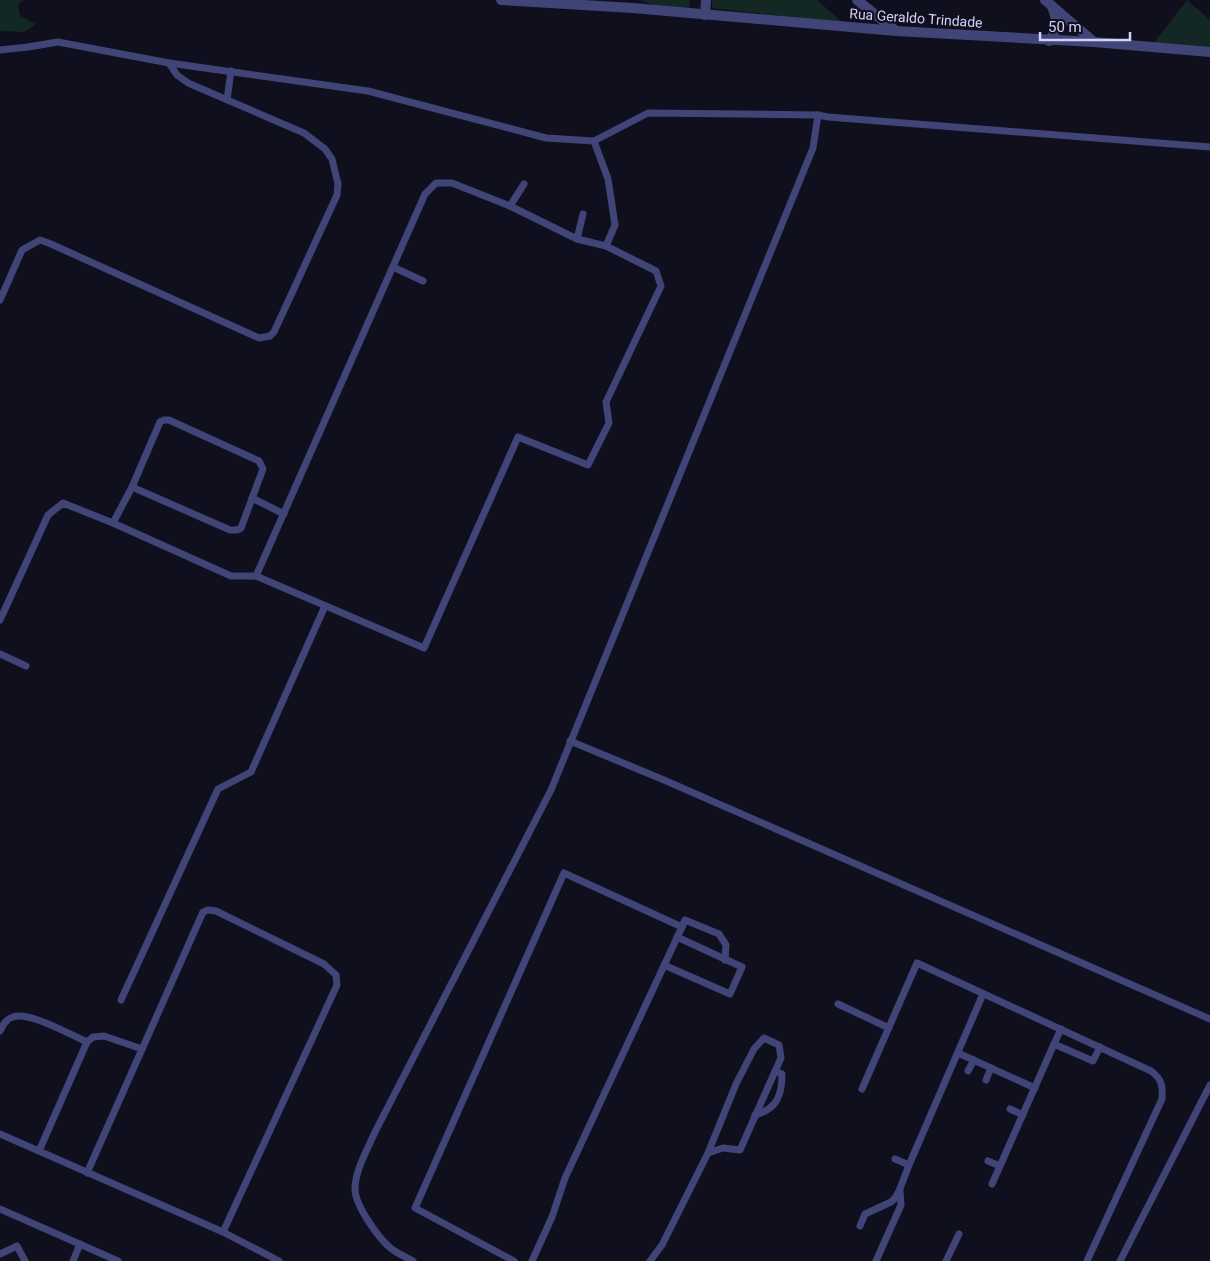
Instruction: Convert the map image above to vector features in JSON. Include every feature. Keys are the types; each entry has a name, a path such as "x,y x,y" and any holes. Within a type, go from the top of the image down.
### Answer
{"street":[{"name":"Rua Geraldo Trindade","path":"501,0 633,4 705,15 896,31 1094,42 1210,52"},
{"path":"705,15 706,0"},
{"path":"857,0 896,31"},
{"path":"1049,3 1058,23 1054,34 1049,40"},
{"path":"1049,3 1094,42"}],"lane":[{"path":"0,50 58,42 169,64 368,91 546,138 594,141 648,114 818,115 1210,147"},
{"path":"0,300 22,250 40,240 259,338 270,336 274,332 337,195 338,184 332,159 326,149 304,133 188,83 177,75 169,64"},
{"path":"227,100 231,72"},
{"path":"413,1261 391,1249 377,1234 363,1213 355,1190 358,1171 374,1134 551,790 813,148 818,115"},
{"path":"594,141 608,180 615,225 606,246"},
{"path":"0,620 48,515 63,503 113,523 231,576 256,576 424,648 518,437 588,465 609,423 606,402 661,286 656,271 606,246 577,239 510,206 452,183 436,182 425,194 256,576"},
{"path":"510,206 524,184"},
{"path":"577,239 583,214"},
{"path":"393,267 423,282"},
{"path":"113,523 132,487 160,422 169,420 260,461 263,468 241,528 237,530 230,530 132,487"},
{"path":"252,498 284,514"},
{"path":"121,1000 218,790 250,772 325,606"},
{"path":"0,654 26,666"},
{"path":"570,741 674,784 1210,1019"},
{"path":"514,1261 415,1208 564,873 682,927"},
{"path":"87,1173 202,912 208,910 216,911 324,964 336,975 337,985 223,1232"},
{"path":"532,1261 552,1217 568,1171 685,920 719,934 726,944 725,960"},
{"path":"664,965 729,994 736,981 742,967 677,937"},
{"path":"862,1089 917,964 1152,1071 1159,1077 1163,1087 1162,1098 1087,1261"},
{"path":"860,1226 866,1214 891,1202 900,1191 909,1165 983,994"},
{"path":"838,1004 889,1028"},
{"path":"0,1031 6,1021 13,1016 28,1016 87,1042"},
{"path":"992,1184 1061,1029"},
{"path":"39,1152 87,1042 93,1036 104,1036 142,1049"},
{"path":"650,1261 662,1245 708,1153 736,1084 754,1049 764,1038 779,1045 781,1058 740,1150 723,1148 708,1153"},
{"path":"1054,1044 1093,1061 1100,1047"},
{"path":"958,1053 1035,1088"},
{"path":"968,1071 974,1060"},
{"path":"986,1080 991,1068"},
{"path":"756,1115 767,1111 776,1102 782,1085 782,1074 775,1071"},
{"path":"1120,1261 1209,1090"},
{"path":"1010,1109 1023,1115"},
{"path":"0,1134 223,1232 279,1261"},
{"path":"895,1159 909,1165"},
{"path":"988,1161 1000,1166"},
{"path":"879,1260 901,1205 900,1191"},
{"path":"0,1209 118,1261"},
{"path":"946,1261 959,1234"},
{"path":"73,1261 80,1244"},
{"path":"0,1254 16,1246 25,1261"}],"green space":[{"path":"0,0 24,0 18,5 20,16 36,24 24,32 0,31"},
{"path":"640,0 690,0 689,19"},
{"path":"712,0 817,0 843,23 712,8"},
{"path":"1187,0 1210,20 1210,49 1154,43"}]}
